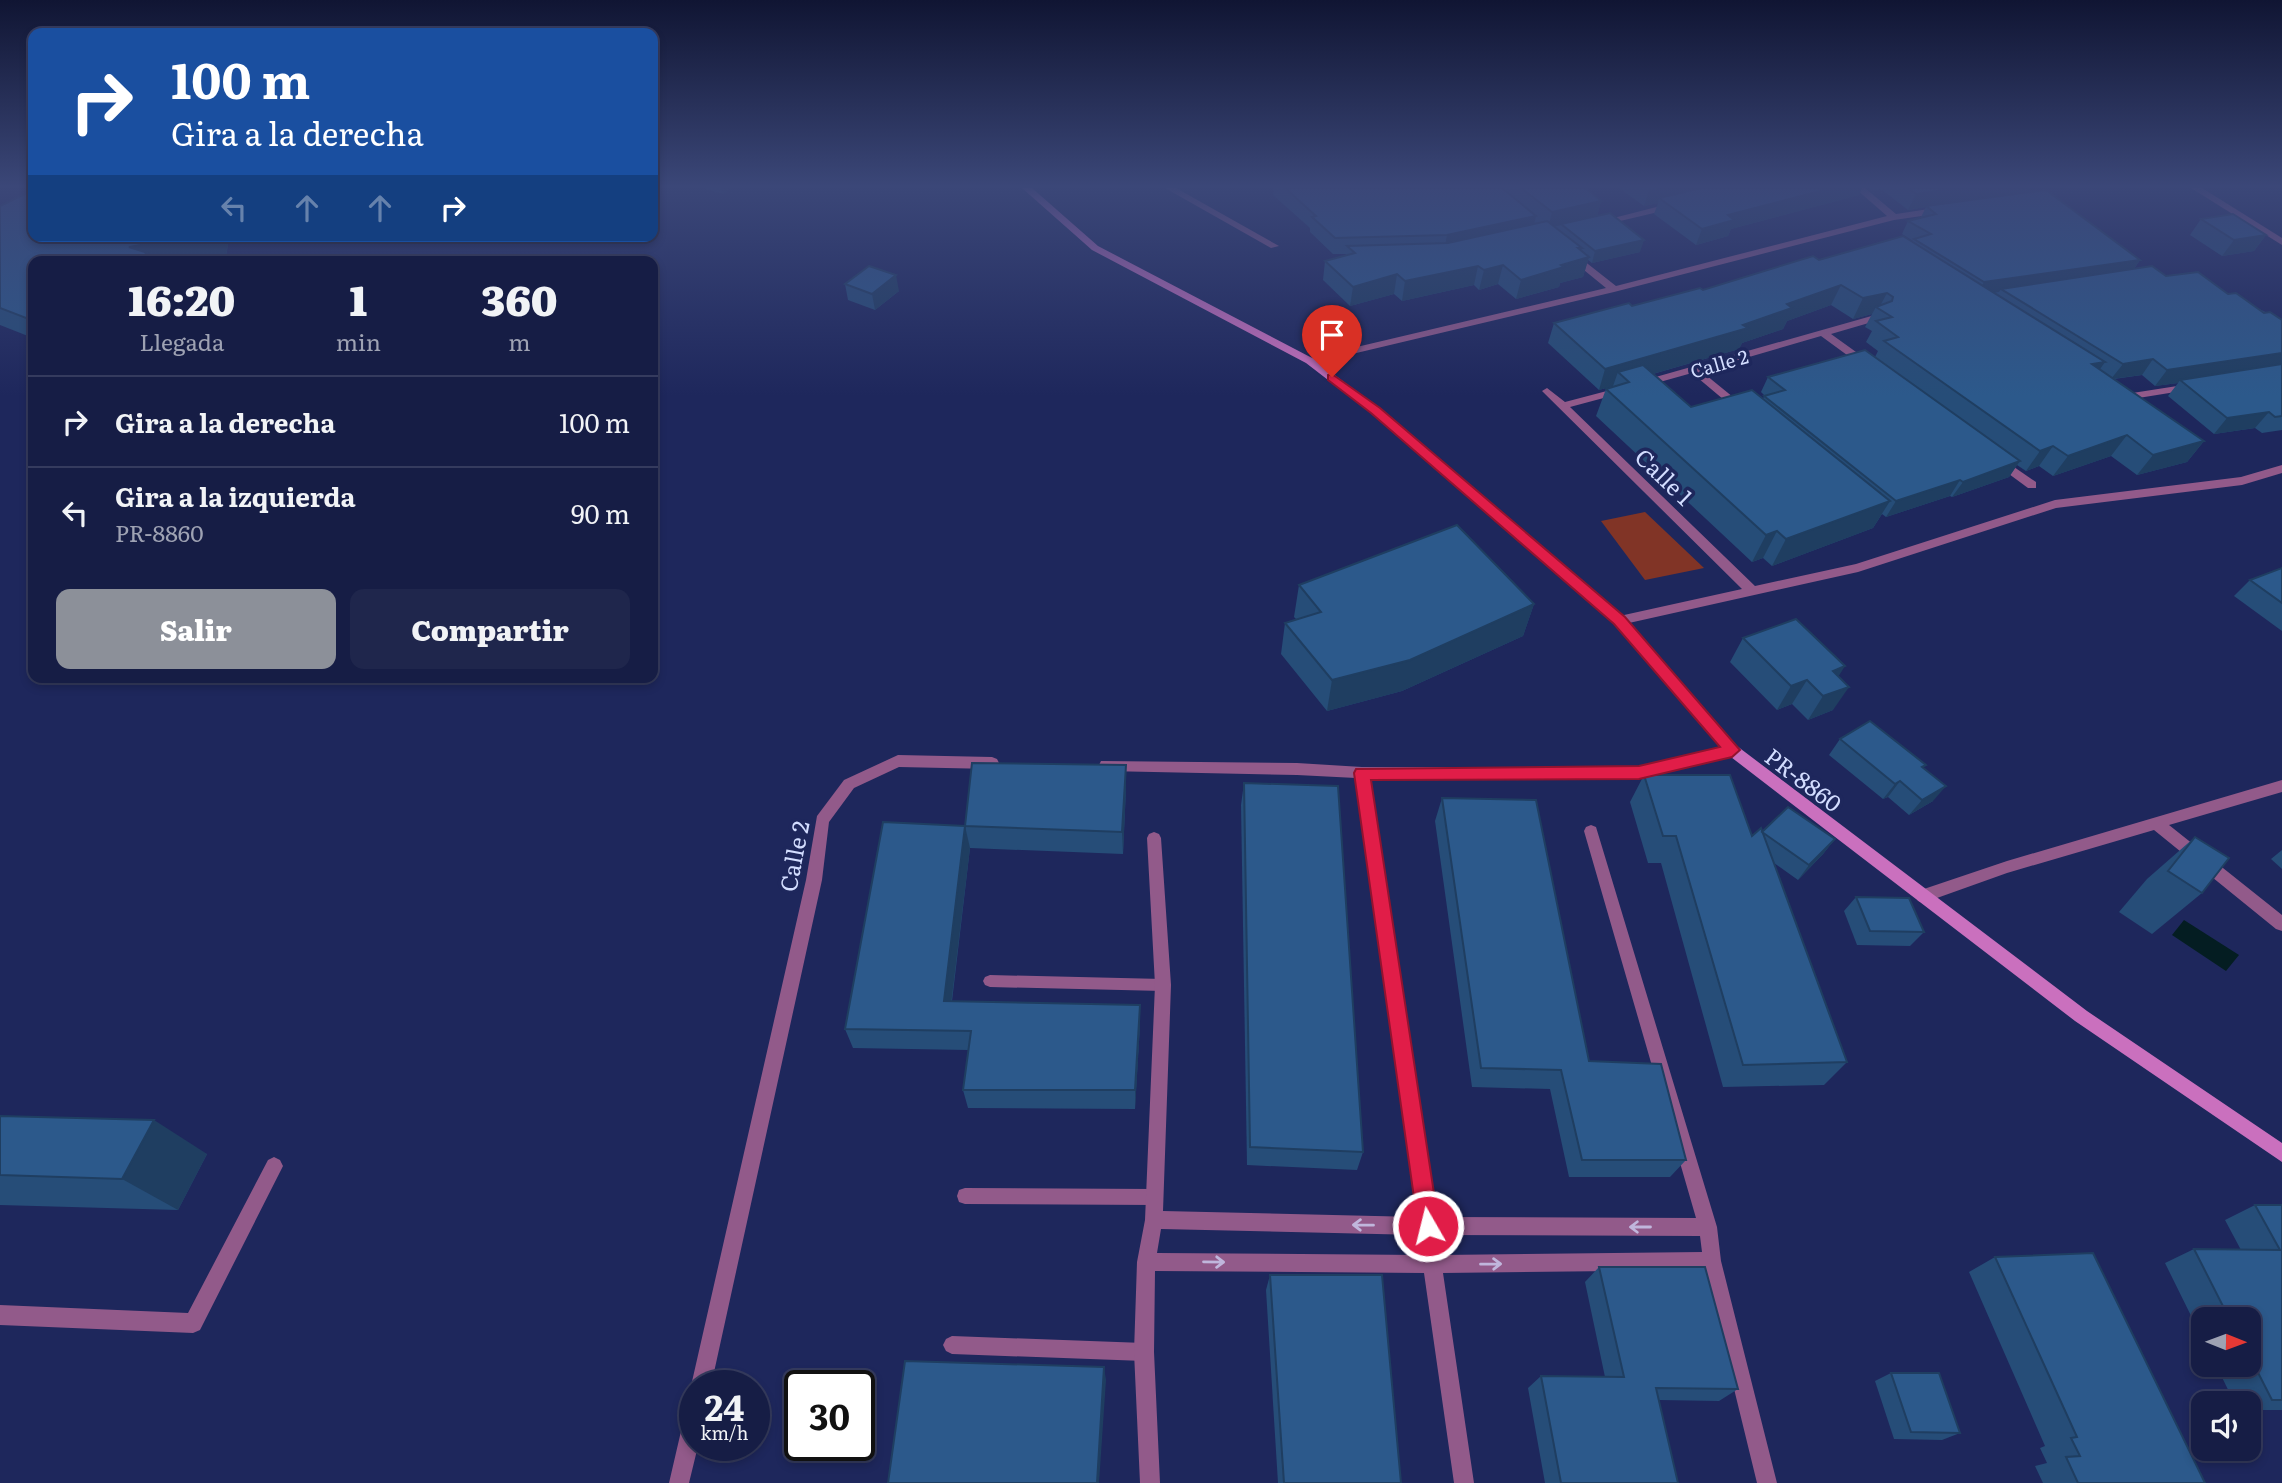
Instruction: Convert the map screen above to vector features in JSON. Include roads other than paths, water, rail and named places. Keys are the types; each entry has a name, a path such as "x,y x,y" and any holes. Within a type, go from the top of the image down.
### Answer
{"street":[{"name":"PR-8860","path":"1114,257 1310,361 1376,411 1620,620 1732,750 2081,1016 2282,1153"},
{"path":"1574,257 1614,289"},
{"path":"1310,361 1738,257"},
{"name":"Calle 2","path":"1563,406 1875,318"},
{"path":"1822,332 1877,372"},
{"path":"1694,370 1754,419"},
{"path":"2114,390 2131,401 2204,385"},
{"name":"Calle 1","path":"1547,391 1753,592"},
{"path":"1988,453 2032,485"},
{"path":"1620,620 1858,568 2055,504 2242,481 2282,469"},
{"path":"1090,765 1362,773 1639,773 1732,750"},
{"name":"Calle 2","path":"705,1370 814,880 822,820 849,784 898,761 1008,764"},
{"path":"1362,773 1464,1483"},
{"path":"1923,896 2007,867 2282,786"},
{"path":"2156,823 2282,924"},
{"path":"1591,831 1708,1227 1712,1261 1767,1483"},
{"path":"1150,1483 1144,1352 1146,1262 1154,1220 1163,985 1154,838"},
{"path":"0,1315 193,1323 274,1166"},
{"path":"1154,1220 1428,1226 1708,1227"},
{"path":"1146,1262 1434,1264 1712,1261"},
{"path":"679,1483 684,1461"}],"lane":[{"path":"990,981 1163,985"},
{"path":"965,1196 1155,1197"},
{"path":"952,1345 1144,1352"}]}
